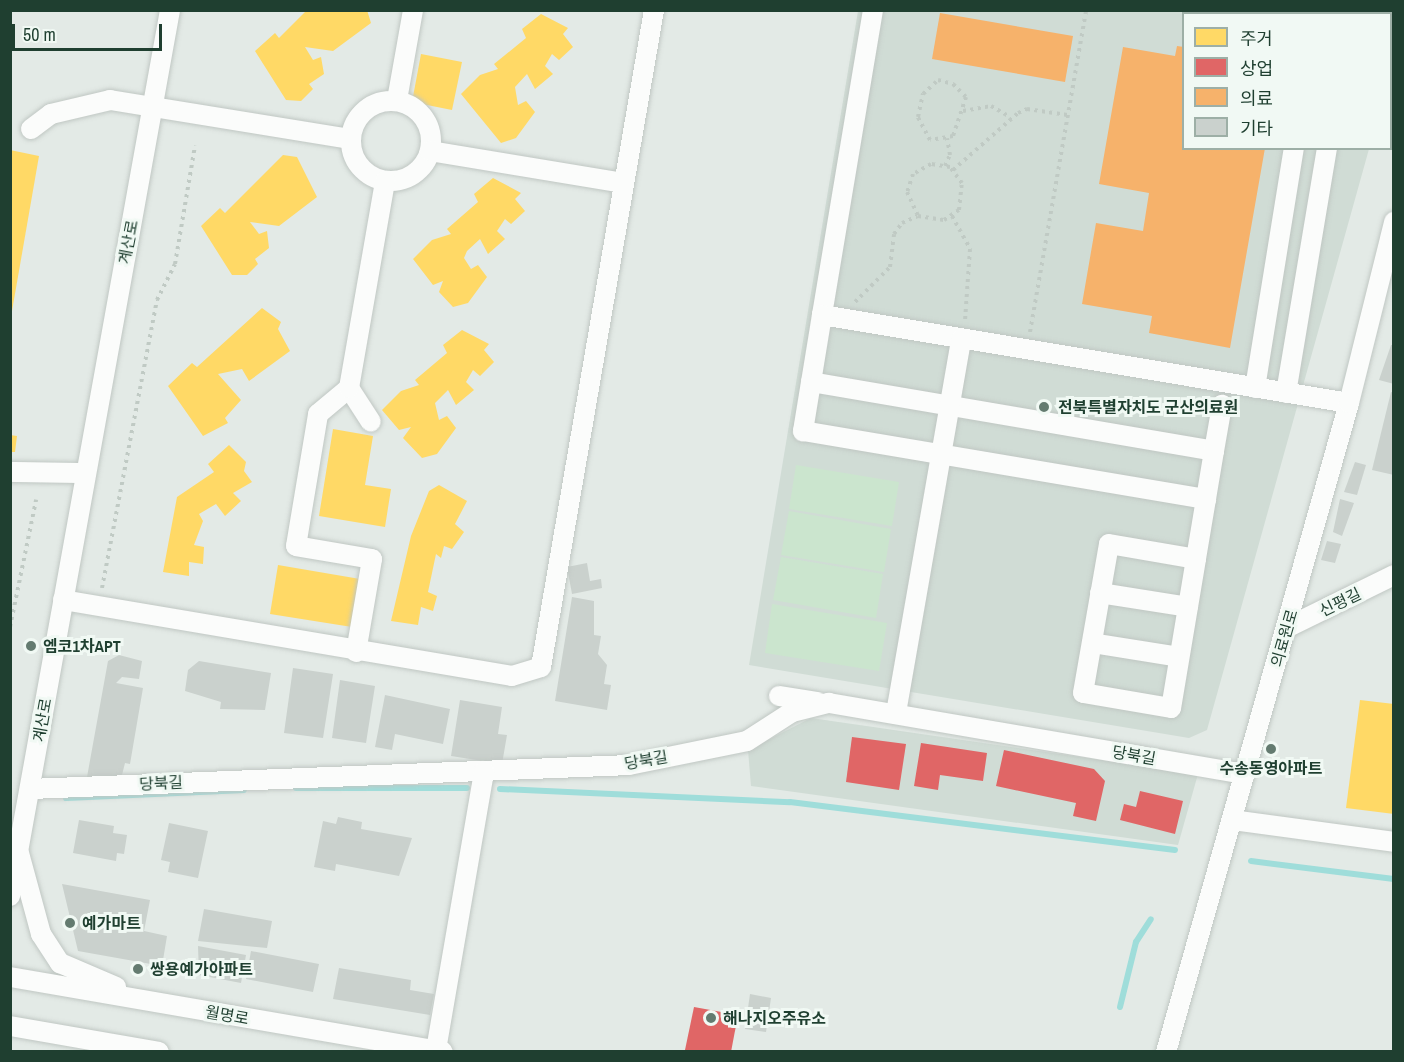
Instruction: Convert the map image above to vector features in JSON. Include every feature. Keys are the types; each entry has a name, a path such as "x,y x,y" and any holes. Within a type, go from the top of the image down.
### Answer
{"street":[{"name":"계산로","path":"10,896 13,854 30,789 170,10"},
{"path":"397,100 413,10"},
{"path":"63,600 356,652 512,676 541,667 654,10"},
{"path":"873,10 803,431 1206,499"},
{"path":"31,129 51,114 110,99 351,139"},
{"path":"384,100 397,100 416,108 428,124 430,151 416,173 385,181 358,164 351,139 360,114 384,100"},
{"path":"1255,387 1294,150"},
{"path":"1286,393 1327,150"},
{"path":"430,151 624,183"},
{"path":"356,652 372,559 296,546 318,414 349,388 385,181"},
{"path":"1285,203 1295,185 1305,184 1312,188 1317,207"},
{"name":"의료원로","path":"1166,1052 1349,403 1394,222"},
{"path":"822,315 1349,403"},
{"path":"896,713 961,339"},
{"path":"811,382 1214,451"},
{"path":"349,388 371,422"},
{"path":"1196,559 1109,544 1083,693 1171,708 1222,405"},
{"path":"10,472 85,473"},
{"name":"신평길","path":"1286,628 1394,575"},
{"path":"1100,593 1188,607"},
{"path":"1092,643 1179,657"},
{"path":"779,696 829,703"},
{"name":"당북길","path":"30,789 629,765 747,741 792,712 829,703 1245,774"},
{"path":"440,1051 484,771"},
{"path":"1232,820 1394,842"},
{"path":"13,854 41,934 60,963 154,1002"},
{"name":"월명로","path":"10,977 440,1051"},
{"path":"10,1026 159,1052"}],"path":[{"path":"1027,350 1086,10"},
{"path":"930,84 953,84 964,93 963,112 958,130 947,138 930,140 918,127 930,84"},
{"path":"963,112 992,106 1010,117"},
{"path":"953,170 1010,117 1028,109 1068,116"},
{"path":"945,166 950,155 947,138"},
{"path":"102,588 157,300 175,264 195,146"},
{"path":"945,166 953,170 964,192 952,216 935,222 918,216 908,201 908,182 921,167 945,166"},
{"path":"842,319 844,309 890,267 894,234 918,216"},
{"path":"952,216 970,249 961,339"},
{"path":"10,627 36,500"},
{"path":"10,669 10,693"}],"shaded area":[{"name":"전북특별자치도 군산의료원","path":"858,11 1393,11 1392,40 1392,12 1182,12 1182,150 1369,150 1207,730 1189,738 749,665"},
{"path":"811,718 1198,774 1178,845 751,786 748,750"}],"green space":[{"path":"796,465 899,482 892,526 789,509"},
{"path":"789,511 891,529 884,572 781,555"},
{"path":"781,557 883,574 876,618 773,600"},
{"path":"772,604 887,623 879,671 765,653"}],"building: 주거":[{"path":"307,10 367,10 371,23 333,51 305,47 313,60 321,57 324,74 309,84 313,89 301,101 286,100 255,51 275,33 279,38"},
{"path":"541,14 568,28 563,34 573,47 559,60 552,54 545,66 553,74 535,89 527,74 515,87 518,105 526,101 535,112 516,138 501,143 461,94 480,75 498,69 494,64 526,38 522,29"},
{"path":"421,54 462,62 452,110 412,102"},
{"path":"10,150 39,156 12,311 10,311"},
{"path":"283,155 297,157 317,197 279,226 250,222 259,234 267,231 269,248 255,259 258,264 247,275 232,275 201,226 220,208 225,213"},
{"path":"493,178 521,193 515,199 525,211 511,224 505,219 497,231 505,239 488,254 480,239 467,251 464,258 471,269 478,265 487,277 468,303 453,307 439,292 443,281 433,285 413,259 432,240 451,234 447,229 478,202 474,194"},
{"path":"262,308 281,322 278,329 290,351 249,381 242,369 218,374 241,400 225,418 228,423 203,436 168,386 192,363 197,367"},
{"path":"462,330 489,344 484,350 494,362 480,376 473,370 466,382 474,390 456,405 448,390 435,403 439,420 447,416 456,428 437,454 422,458 403,438 411,427 399,430 382,410 401,391 419,385 415,380 447,353 443,345"},
{"path":"333,429 373,436 365,485 391,489 385,527 319,516"},
{"path":"10,435 17,436 15,452 10,452"},
{"path":"229,445 246,462 244,471 252,482 233,493 241,501 225,516 216,504 199,514 203,521 194,545 204,547 203,564 189,562 189,576 163,572 177,497 214,472 208,464"},
{"path":"439,485 467,501 455,524 464,532 452,549 444,546 441,558 436,554 428,592 437,596 433,611 421,607 418,625 391,621 411,536 429,491"},
{"path":"278,565 360,579 352,627 270,614"},
{"path":"1360,700 1394,704 1394,814 1346,808"}],"building: 상업":[{"path":"852,737 906,744 899,790 846,782"},
{"path":"921,743 987,753 983,781 940,775 938,790 914,786"},
{"path":"1004,750 1094,769 1105,781 1096,821 1073,816 1076,803 996,786"},
{"path":"1140,791 1183,801 1175,834 1120,820 1124,804 1136,807"},
{"path":"694,1007 738,1015 731,1052 685,1050"}],"building: 의료":[{"path":"940,13 1073,36 1065,82 932,59"},
{"path":"1177,46 1182,47 1182,150 1265,150 1230,348 1149,333 1152,316 1082,304 1096,223 1143,231 1149,193 1099,184 1123,47 1175,56"}],"building: 기타":[{"path":"1391,345 1394,345 1394,384 1379,380"},
{"path":"1391,392 1394,393 1394,475 1372,470"},
{"path":"1355,462 1366,465 1357,495 1344,492"},
{"path":"1340,499 1354,503 1342,536 1333,532"},
{"path":"1327,541 1341,544 1335,563 1321,560"},
{"path":"587,563 590,581 601,579 602,588 572,594 567,567"},
{"path":"572,597 594,601 594,635 601,636 598,654 607,665 604,684 611,685 607,710 555,701"},
{"path":"119,655 142,661 139,679 122,677 116,683 143,688 130,764 125,763 121,779 87,777 108,661"},
{"path":"199,661 271,673 265,710 220,709 221,702 185,691 188,670"},
{"path":"293,668 333,674 323,738 284,733"},
{"path":"340,680 375,686 366,743 332,738"},
{"path":"385,695 450,709 443,744 395,734 392,750 375,747"},
{"path":"460,700 502,707 498,734 507,735 502,764 451,756"},
{"path":"338,817 362,822 361,829 412,838 399,876 336,864 335,871 314,867 323,821 336,824"},
{"path":"79,820 114,826 113,833 127,835 124,854 117,853 116,861 73,853"},
{"path":"169,823 208,831 198,878 168,872 170,862 161,860"},
{"path":"62,884 150,900 144,931 167,936 162,966 78,951"},
{"path":"204,909 272,921 267,948 198,941"},
{"path":"198,946 246,955 241,983 199,975"},
{"path":"251,951 319,964 313,992 246,979"},
{"path":"339,968 411,980 410,990 434,994 430,1015 333,999"},
{"path":"750,994 771,998 766,1032 745,1029"}],"waterway":[{"path":"296,788 467,788"},
{"path":"500,789 790,802 1175,850"},
{"path":"66,798 244,790"},
{"path":"1251,861 1394,879"},
{"path":"1120,1007 1136,942 1151,919"}],"place":[{"name":"전북특별자치도 군산의료원","path":"1044,407"},
{"name":"엠코1차APT","path":"31,646"},
{"name":"수송동영아파트","path":"1271,749"},
{"name":"예가마트","path":"70,923"},
{"name":"쌍용예가아파트","path":"138,969"},
{"name":"해나지오주유소","path":"711,1018"}]}
